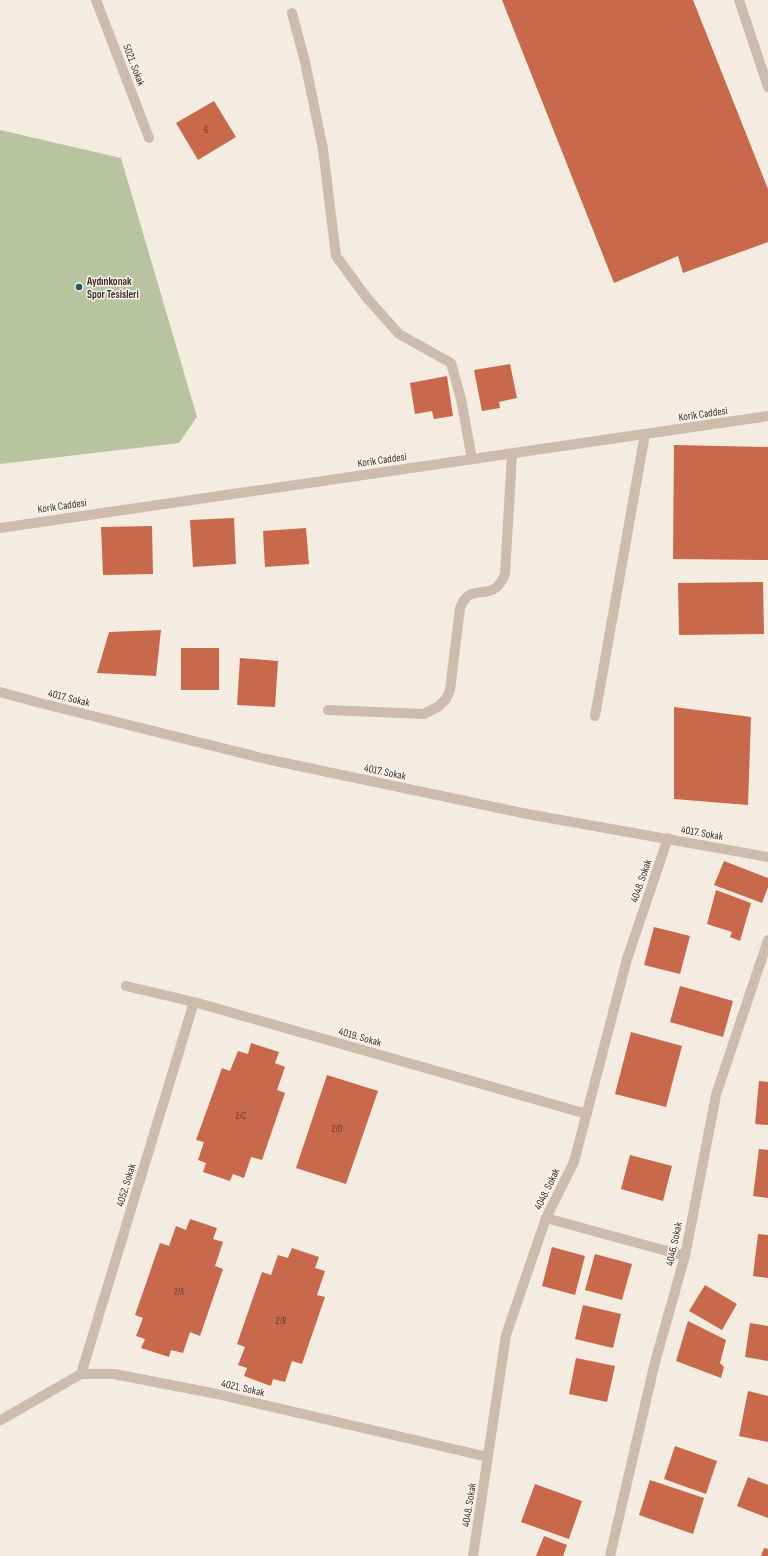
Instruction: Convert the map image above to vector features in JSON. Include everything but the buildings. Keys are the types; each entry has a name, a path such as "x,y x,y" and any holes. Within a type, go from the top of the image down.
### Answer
{"street":[{"name":"5021. Sokak","path":"96,0 149,138"},
{"path":"740,0 768,87"},
{"path":"292,13 305,62 323,149 336,256 367,298 399,334 452,363 462,405 472,459"},
{"name":"Korik Caddesi","path":"0,528 768,416"},
{"path":"594,716 645,434"},
{"path":"328,710 424,714 439,706 446,699 450,690 462,602 473,592 488,592 493,590 502,581 505,574 512,454"},
{"name":"4017. Sokak","path":"0,692 266,759 527,814 768,857"},
{"name":"4048. Sokak","path":"473,1556 506,1335 546,1218 574,1162 627,959 668,838"},
{"name":"4046. Sokak","path":"610,1556 656,1362 685,1256 716,1095 768,940"},
{"name":"4019. Sokak","path":"126,986 194,1002 587,1114"},
{"name":"4052. Sokak","path":"81,1374 194,1002"},
{"path":"546,1218 685,1256"},
{"name":"4021. Sokak","path":"0,1420 81,1374 114,1374 217,1394 488,1457"}],"green space":[{"name":"Aydınkonak Spor Tesisleri","path":"0,130 121,158 197,417 179,443 0,464"}],"place":[{"name":"Aydınkonak Spor Tesisleri","path":"79,287"}]}
